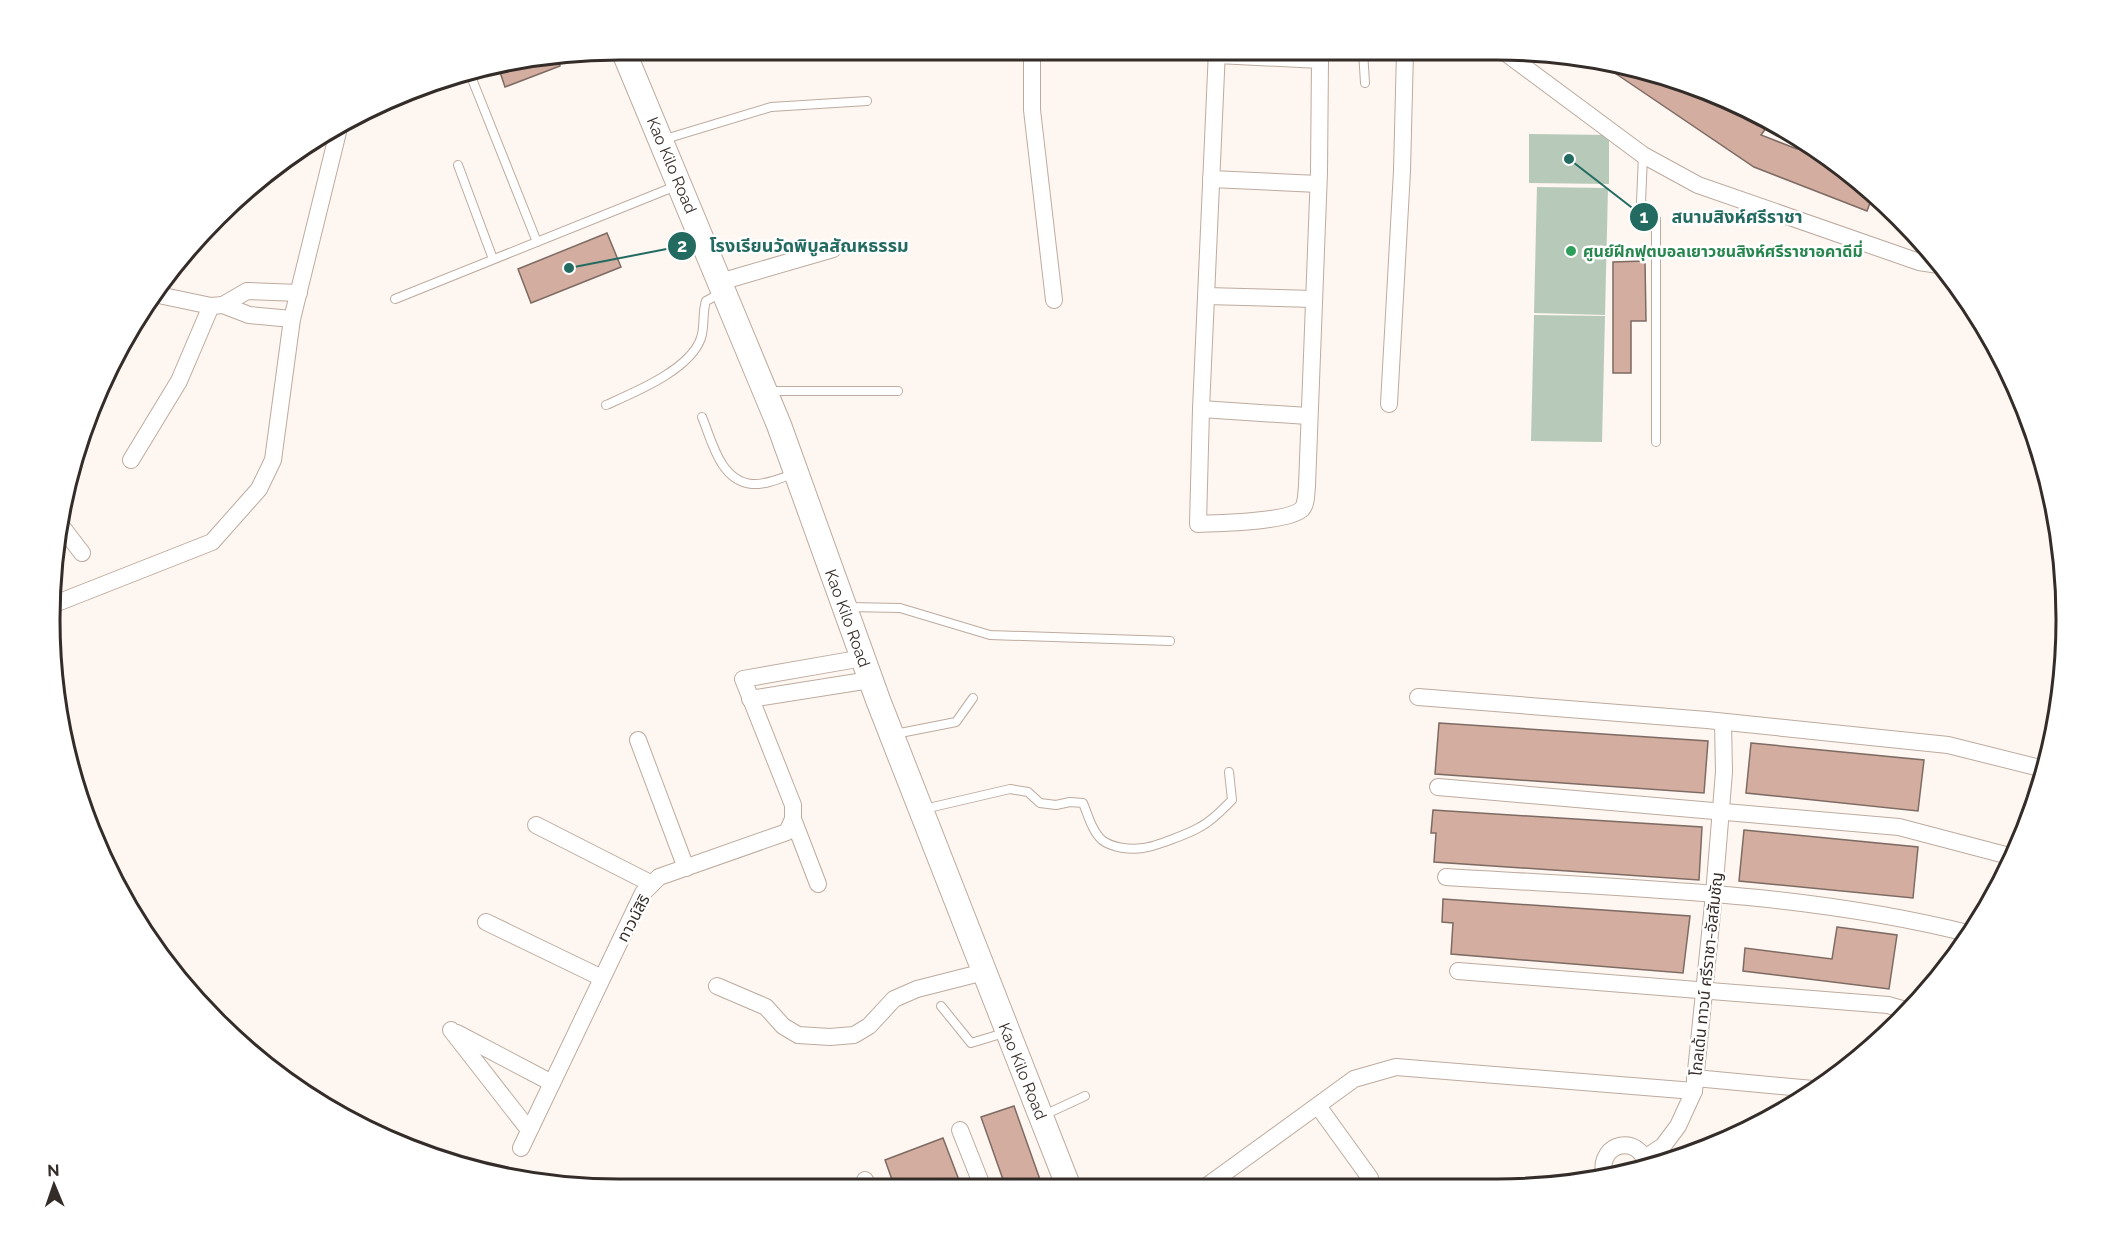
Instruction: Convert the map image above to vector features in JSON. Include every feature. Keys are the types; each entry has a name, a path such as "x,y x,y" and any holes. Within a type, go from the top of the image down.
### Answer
{"main road":[{"name":"Kao Kilo Road","path":"627,60 765,391 891,735 1066,1179"}],"street":[{"path":"1032,60 1032,110 1054,300"},
{"path":"1217,60 1198,524 1234,523 1291,515 1301,509 1305,503 1318,184 1320,60"},
{"path":"1389,404 1406,60"},
{"path":"1516,61 1643,155 1698,185 1926,262"},
{"path":"61,601 212,542 259,489 273,459 292,319 337,137"},
{"path":"1211,179 1318,184"},
{"path":"722,287 833,249"},
{"path":"131,460 180,381 217,306 247,291 299,294"},
{"path":"164,296 249,315 292,319"},
{"path":"1206,296 1313,299"},
{"path":"1201,409 1308,416"},
{"path":"67,534 82,553"},
{"path":"818,884 793,819 793,805 743,679 866,669"},
{"path":"750,699 866,669"},
{"path":"1418,697 1724,722 1948,744 2036,766"},
{"name":"โกลเด้น ทาวน์ ศรีราชา-อัสสัมชัญ","path":"1652,1157 1678,1126 1695,1084 1721,812 1724,722"},
{"path":"638,740 686,868"},
{"path":"1438,787 1899,827 2004,854"},
{"name":"ทาวน์สิริ","path":"520,1148 643,893 659,877 775,838 787,832 793,819"},
{"path":"537,825 652,884"},
{"path":"1446,876 1714,894 1873,913 1961,932"},
{"path":"486,922 602,978"},
{"path":"1458,971 1888,1005 1898,1008"},
{"path":"717,986 766,1007 783,1026 798,1035 830,1037 854,1035 869,1026 894,999 917,989 984,972"},
{"path":"529,1130 451,1030 552,1083"},
{"path":"1216,1179 1354,1079 1396,1067 1801,1089"},
{"path":"1318,1106 1370,1179"},
{"path":"960,1130 979,1179"},
{"path":"1603,1168 1605,1157 1612,1149 1621,1145 1640,1150 1644,1159"}],"lane":[{"path":"1364,60 1365,83"},
{"path":"472,80 537,242"},
{"path":"661,141 771,107 867,101"},
{"path":"1643,155 1641,202 1656,219 1656,442"},
{"path":"458,165 493,260"},
{"path":"395,299 680,185"},
{"path":"606,405 643,389 681,364 694,351 704,327 706,301 722,287"},
{"path":"765,391 898,392"},
{"path":"702,417 722,467 733,477 751,484 767,482 796,473"},
{"path":"844,607 900,608 990,635 1170,641"},
{"path":"891,735 956,722 973,698"},
{"path":"921,809 1010,789 1028,792 1040,803 1056,805 1070,801 1083,803 1101,839 1118,846 1144,848 1199,828 1217,815 1232,800 1229,772"},
{"path":"941,1006 970,1043 1008,1032"},
{"path":"1041,1116 1085,1096"}],"green space":[{"path":"1529,134 1609,135 1609,184 1529,183"},
{"name":"ศูนย์ฝีกฟุตบอลเยาวชนสิงห์ศรีราชาอคาดีมี่","path":"1537,187 1608,188 1605,315 1534,313"},
{"path":"1534,315 1605,316 1602,442 1531,441"}],"building":[{"path":"560,64 560,66 505,87 500,73"},
{"path":"1615,73 1676,90 1744,118 1765,129 1761,135 1807,154 1870,203 1867,211 1754,167"},
{"path":"607,233 621,267 531,303 518,269"},
{"path":"1645,261 1646,321 1631,321 1631,373 1613,373 1613,262"},
{"path":"1439,723 1708,741 1704,793 1435,774"},
{"path":"1751,743 1924,760 1918,811 1746,793"},
{"path":"1433,810 1702,827 1699,880 1434,862 1436,833 1431,833"},
{"path":"1744,830 1918,847 1913,898 1739,881"},
{"path":"1443,899 1690,916 1683,973 1451,954 1453,923 1442,922"},
{"path":"1837,927 1897,935 1889,989 1743,971 1745,948 1832,959"},
{"path":"1014,1106 1040,1179 1003,1179 981,1117"},
{"path":"943,1138 959,1179 892,1179 885,1160"}],"place":[{"name":"สนามสิงห์ศรีราชา","path":"1569,159"},
{"name":"ศูนย์ฝีกฟุตบอลเยาวชนสิงห์ศรีราชาอคาดีมี่","path":"1571,251"},
{"name":"โรงเรียนวัดพิบูลสัณหธรรม","path":"569,268"}]}
